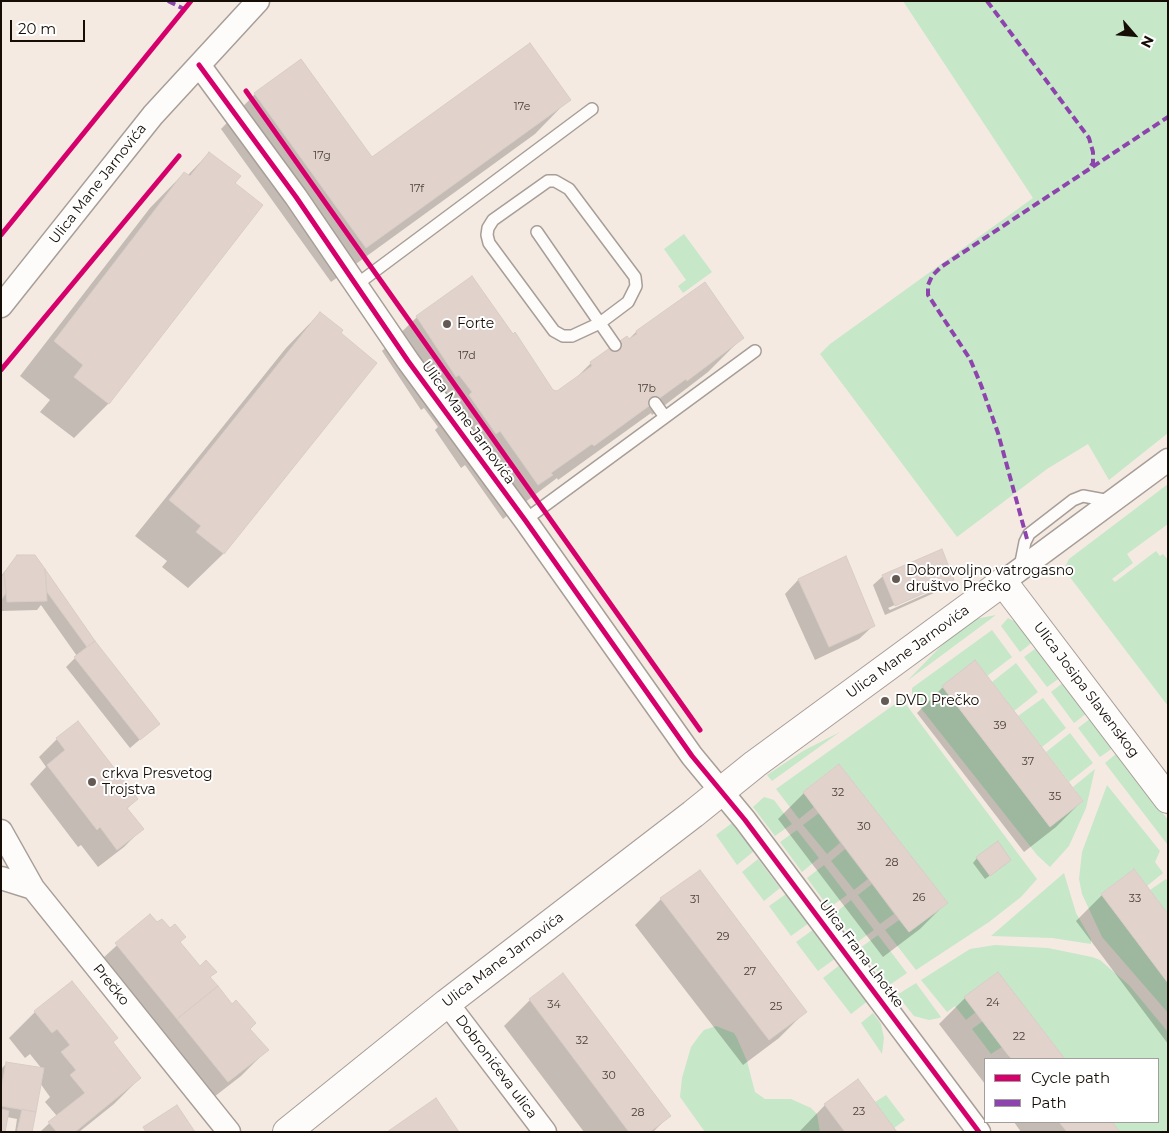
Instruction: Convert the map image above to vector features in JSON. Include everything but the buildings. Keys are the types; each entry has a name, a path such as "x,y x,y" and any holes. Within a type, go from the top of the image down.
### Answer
{"street":[{"name":"Ulica Mane Jarnovića","path":"1,306 153,115 258,1"},
{"name":"Ulica Mane Jarnovića","path":"199,65 296,197 408,361 525,520 692,756 722,792"},
{"name":"Ulica Mane Jarnovića","path":"287,1132 446,1003 722,792 754,764 1168,460"},
{"name":"Ulica Josipa Slavenskog","path":"1011,577 1168,799"},
{"name":"Ulica Frana Lhotke","path":"722,792 821,919 979,1132"},
{"name":"Prečko","path":"1,831 33,888 229,1132"},
{"path":"1,878 33,888"},
{"name":"Dobronićeva ulica","path":"446,1003 545,1132"}],"lane":[{"path":"356,285 592,109"},
{"path":"548,181 555,181 569,189 634,276 636,286 628,302 600,323 572,336 563,336 554,331 489,243 488,228 493,220 548,181"},
{"path":"537,232 615,345"},
{"path":"525,520 755,351"},
{"path":"655,403 665,416"}],"green space":[{"path":"903,1 1168,1 1168,433 1109,480 1088,444 1047,469 957,537 820,354 830,344 1033,198"},
{"path":"684,234 712,272 683,293 678,286 686,280 664,249"},
{"path":"1168,484 1168,524 1127,554 1133,563 1112,579 1115,582 1156,551 1160,556 1163,554 1168,560 1168,706 1066,572 1065,567 1069,559"},
{"path":"996,615 907,681 945,642 975,619"},
{"path":"1008,618 1021,625 1034,641 1020,652 1001,626"},
{"path":"992,630 1012,657 987,676 975,661 942,687 1050,826 1083,801 1073,787 1095,769 1086,808 1069,846 1050,867 1037,855 912,697 912,688"},
{"path":"1039,646 1061,677 1047,687 1024,657"},
{"path":"1016,663 1038,692 1014,711 992,682"},
{"path":"1064,682 1087,713 1074,723 1051,692"},
{"path":"1043,698 1066,728 1042,747 1018,716"},
{"path":"902,699 1037,879 1021,897 989,922 916,970 885,930 899,920 909,932 948,903 839,764 803,792 814,807 799,819 776,789"},
{"path":"1091,718 1113,748 1100,757 1078,728"},
{"path":"840,732 772,781 767,775 803,751"},
{"path":"1070,733 1093,763 1069,782 1046,752"},
{"path":"1117,753 1168,820 1167,844 1105,763"},
{"path":"1107,785 1160,851 1155,862 1163,873 1147,886 1134,869 1101,894 1168,983 1168,1013 1102,937 1082,894 1079,879 1082,852"},
{"path":"764,797 774,800 792,824 775,836 753,807"},
{"path":"819,813 840,843 827,854 803,825"},
{"path":"732,823 754,851 737,865 716,835"},
{"path":"797,830 819,858 802,872 780,842"},
{"path":"845,849 868,879 854,890 831,861"},
{"path":"758,859 780,888 764,901 742,872"},
{"path":"824,865 847,895 829,908 807,878"},
{"path":"1064,873 1076,913 1091,939 1091,944 1052,938 991,936"},
{"path":"1166,879 1168,882 1168,914 1150,890"},
{"path":"872,884 894,914 880,924 858,895"},
{"path":"786,894 809,923 791,936 769,906"},
{"path":"851,900 874,930 856,943 834,914"},
{"path":"814,929 836,958 818,971 796,942"},
{"path":"878,935 907,973 888,986 860,948"},
{"path":"995,945 1048,948 1092,957 1100,960 1129,985 1168,1032 1168,1132 1120,1132 1113,1123 1159,1123 1159,1058 1064,1058 998,972 965,997 976,1012 966,1020 955,1006 947,1012 921,980 970,949"},
{"path":"841,964 869,1000 851,1014 823,978"},
{"path":"916,983 941,1017 929,1020 914,1016 897,995"},
{"path":"873,1013 881,1024 884,1038 882,1054 861,1023"},
{"path":"983,1021 1002,1047 991,1054 972,1029"},
{"path":"716,1026 734,1033 737,1038 747,1061 755,1092 765,1099 791,1099 811,1108 817,1114 820,1132 705,1132 680,1097 682,1078 691,1047 704,1030"},
{"path":"886,1095 905,1120 894,1128 875,1102"}],"marked path":[{"path":"168,1 184,9"},
{"path":"987,1 1089,138 1093,152 1093,163 1088,170"},
{"path":"1027,539 998,433 981,385 970,359 928,295 928,285 932,276 941,267 1168,117"}],"cycle path":[{"path":"1,235 191,1"},
{"path":"199,65 296,197 408,361 525,520 692,756 745,820 979,1132"},
{"path":"246,91 700,730"},
{"path":"1,370 179,156"}],"place":[{"name":"Forte","path":"447,324"},
{"name":"Dobrovoljno vatrogasno društvo Prečko","path":"896,579"},
{"name":"DVD Prečko","path":"885,701"},
{"name":"crkva Presvetog Trojstva","path":"92,782"}]}
